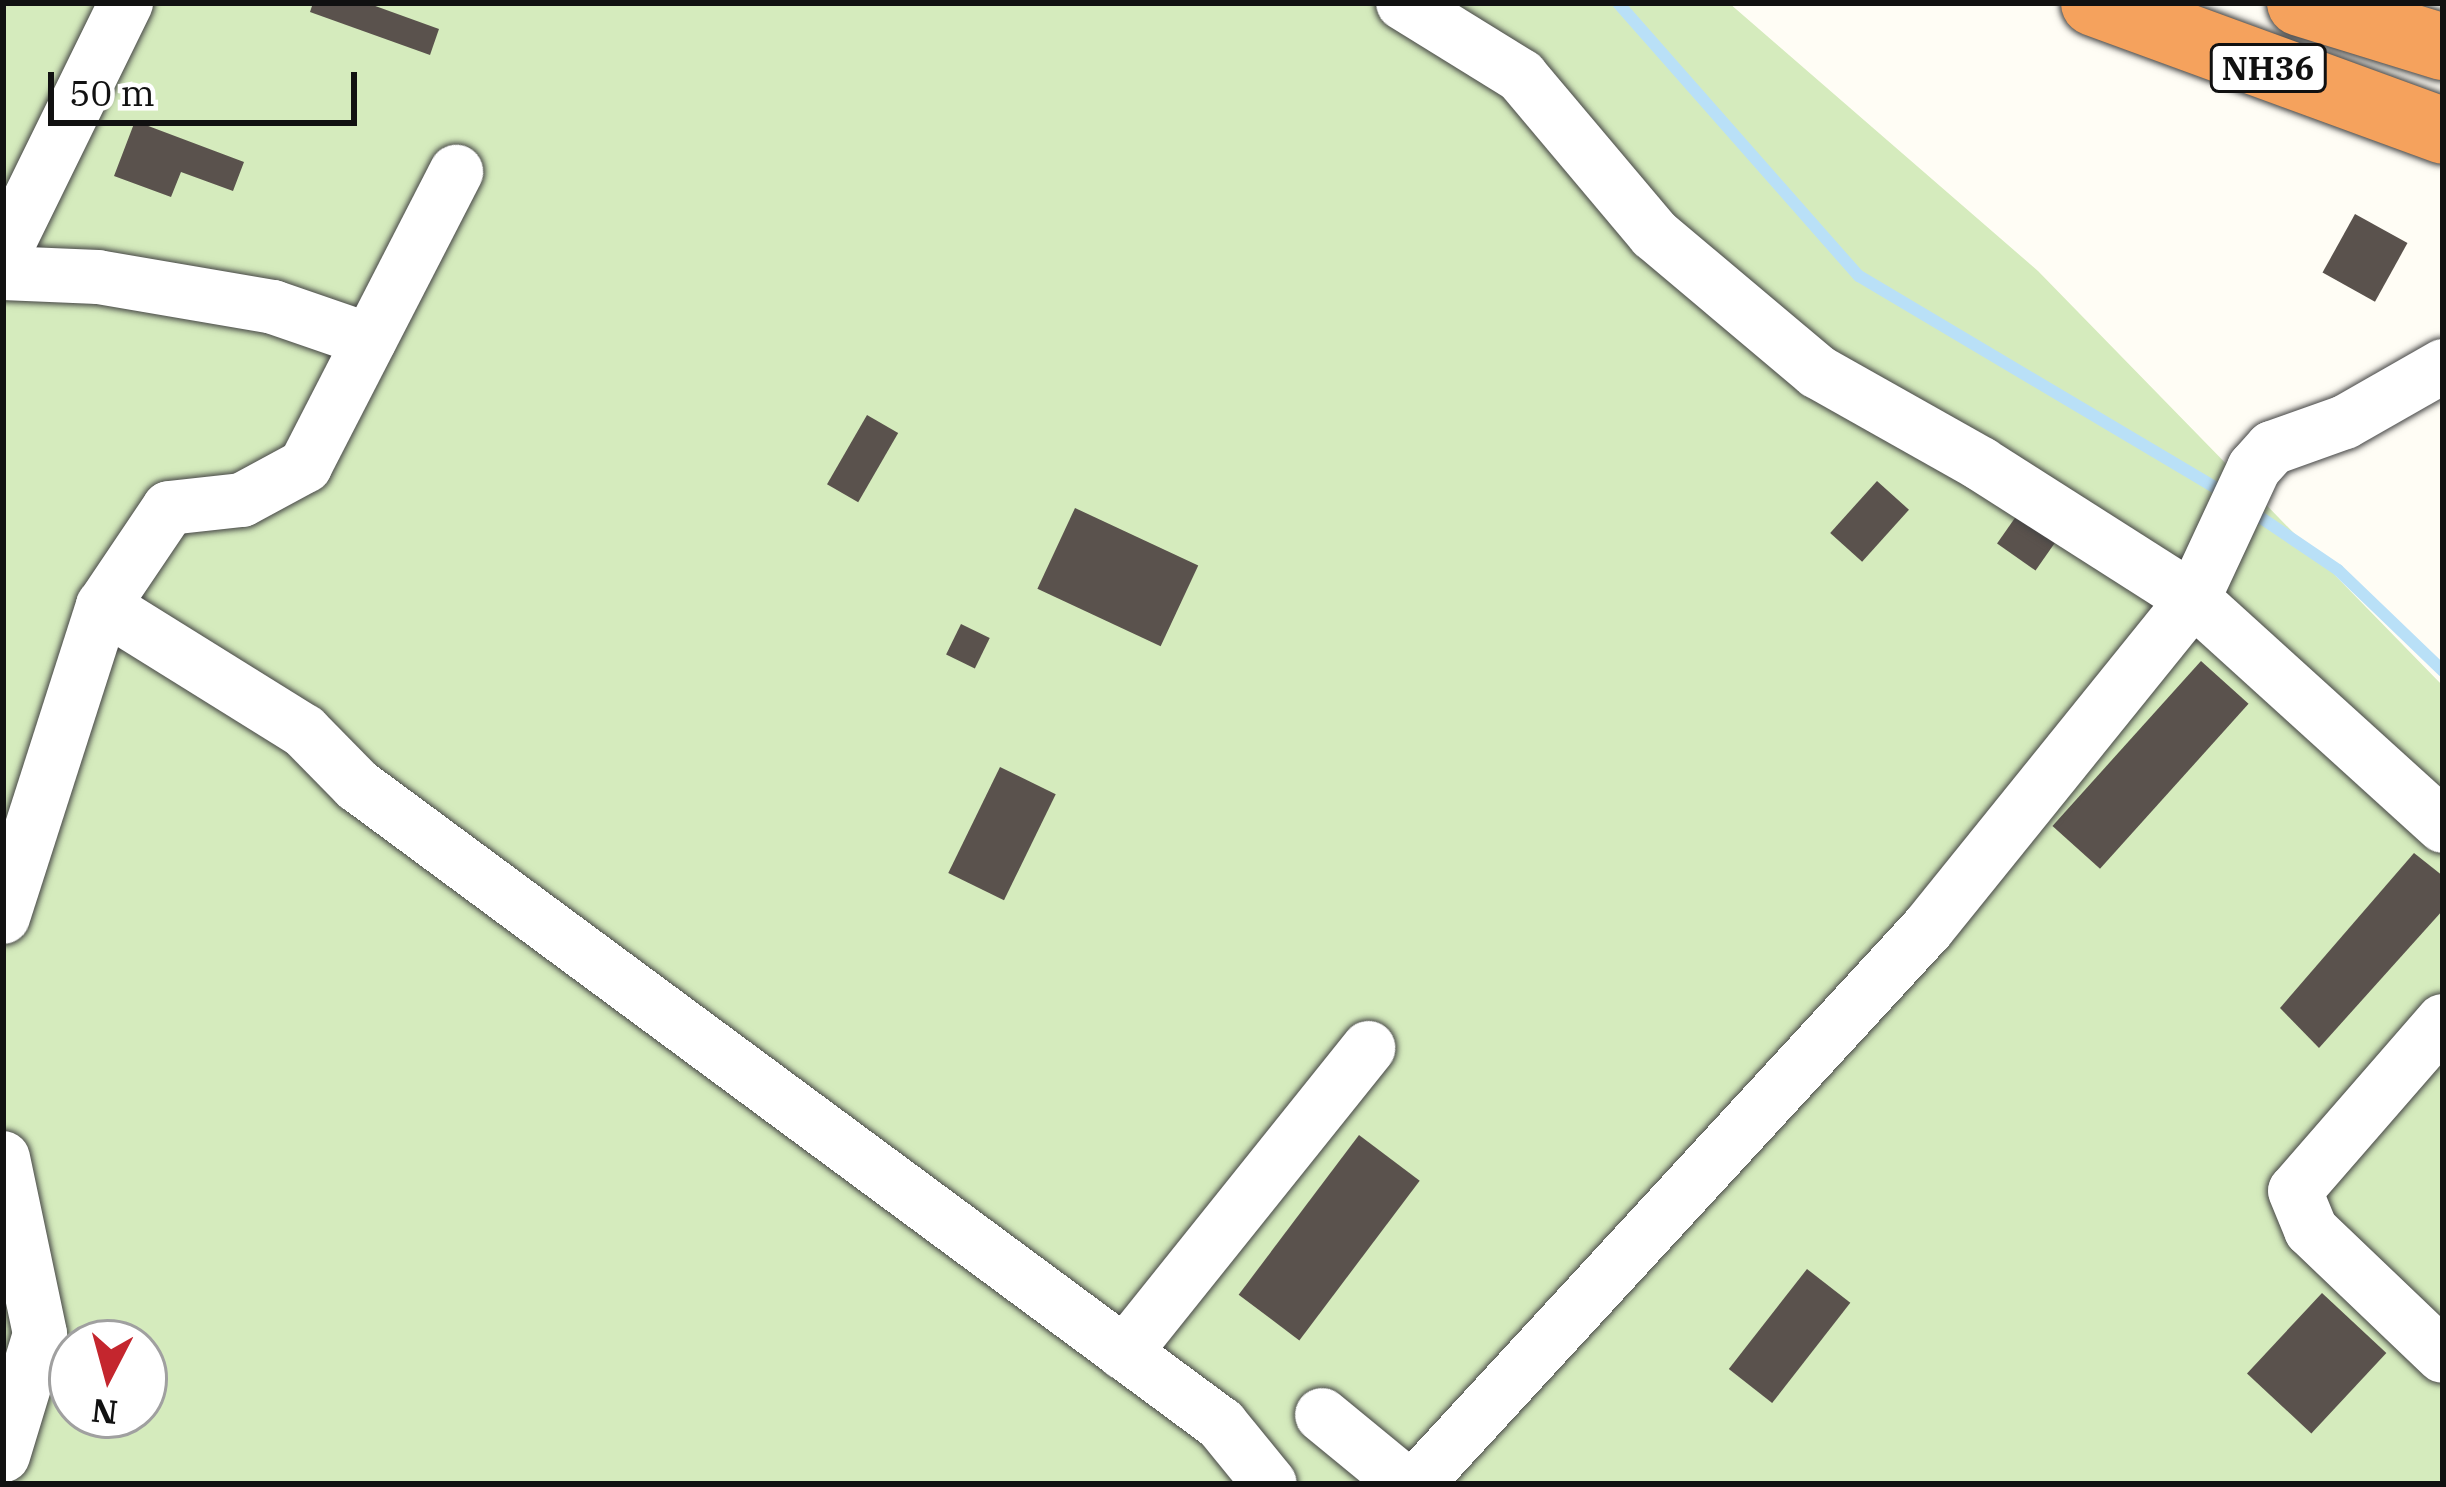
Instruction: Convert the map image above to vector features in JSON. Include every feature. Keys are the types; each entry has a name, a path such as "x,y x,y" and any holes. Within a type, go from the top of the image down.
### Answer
{"highway":[{"name":"NH36","path":"2094,3 2443,131"},
{"name":"NH36","path":"2300,3 2432,40"}],"street":[{"path":"3,254 127,3"},
{"path":"1403,3 1521,76 1654,235 1818,372 1982,464 2192,599 2443,826"},
{"path":"3,917 104,606 169,508 242,500 304,466 456,172"},
{"path":"3,273 98,277 273,308 369,340"},
{"path":"1416,1484 1928,928 2192,599 2233,522 2254,468 2272,448 2345,422 2443,366"},
{"path":"104,606 304,731 357,785 1221,1424 1270,1484"},
{"path":"2443,1021 2296,1190 2311,1230 2443,1356"},
{"path":"1124,1353 1368,1048"},
{"path":"3,1158 40,1334 3,1456"},
{"path":"1322,1415 1406,1484"}],"green space":[{"path":"6,3 1729,3 2038,271 2443,686 2443,1484 3,1484"}],"building":[{"path":"313,3 367,3 439,29 430,55 310,12"},
{"path":"135,121 244,162 233,191 181,172 171,197 114,176"},
{"path":"2355,214 2407,243 2375,302 2323,273"},
{"path":"867,415 898,433 858,502 827,484"},
{"path":"1877,481 1909,510 1862,562 1830,533"},
{"path":"2024,505 2063,532 2036,570 1997,544"},
{"path":"1075,508 1198,565 1161,646 1037,589"},
{"path":"961,624 990,638 975,669 946,655"},
{"path":"2201,661 2249,704 2100,869 2052,826"},
{"path":"1000,767 1056,794 1004,900 948,873"},
{"path":"2414,853 2443,876 2443,910 2319,1048 2280,1008"},
{"path":"1359,1135 1420,1181 1299,1340 1239,1295"},
{"path":"1807,1269 1850,1303 1772,1403 1729,1369"},
{"path":"2322,1293 2386,1353 2311,1433 2247,1373"}],"waterway":[{"path":"1618,3 1859,276 2229,496"},
{"path":"2251,511 2338,570 2443,671"}]}
